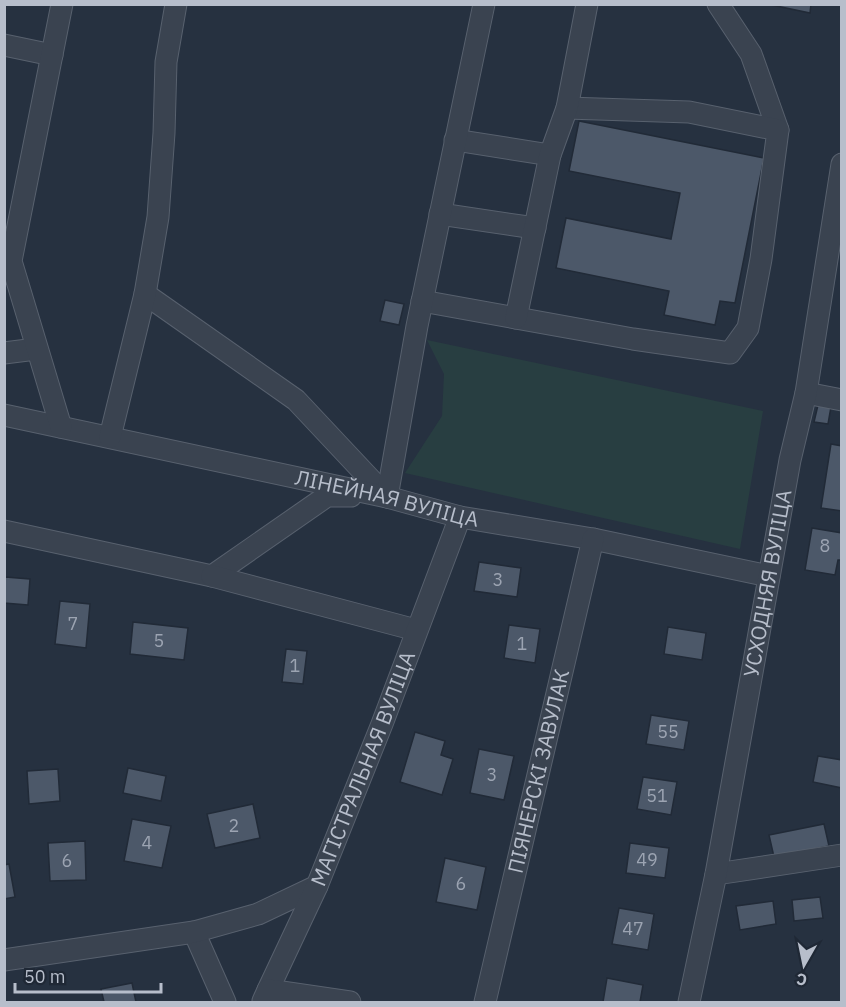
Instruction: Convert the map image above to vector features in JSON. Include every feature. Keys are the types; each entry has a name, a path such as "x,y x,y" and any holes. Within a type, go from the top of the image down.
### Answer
{"street":[{"path":"61,428 11,261 62,4"},
{"path":"110,436 145,294 158,217 166,62 176,4"},
{"path":"387,497 422,301 484,4"},
{"path":"516,318 550,155 567,108 587,4"},
{"path":"422,301 633,339 730,352 748,328 761,259 778,130 751,54 718,4"},
{"path":"4,45 52,55"},
{"path":"567,108 689,112 778,130"},
{"path":"455,140 550,155"},
{"name":"УСХОДНЯЯ ВУЛІЦА","path":"689,1002 716,874 790,460 834,266 842,164"},
{"path":"440,214 535,228"},
{"path":"145,294 296,400 387,497"},
{"path":"4,353 36,349"},
{"path":"806,393 842,400"},
{"name":"ЛІНЕЙНАЯ ВУЛІЦА","path":"4,415 387,497 460,517 594,540 770,576"},
{"path":"212,576 327,496 387,497"},
{"name":"МАГІСТРАЛЬНАЯ ВУЛІЦА","path":"4,960 194,932 258,914 317,886 460,517"},
{"path":"4,531 212,576 416,630"},
{"name":"ПІЯНЕРСКІ ЗАВУЛАК","path":"485,1002 594,540"},
{"path":"716,874 842,855"},
{"path":"317,886 265,996 350,1002"},
{"path":"194,932 225,1002"}],"green space":[{"path":"427,340 763,411 740,549 405,473 442,416 444,374"}],"building":[{"path":"767,4 811,4 810,13"},
{"path":"579,121 764,158 735,303 720,301 715,325 664,315 669,291 556,268 566,218 671,239 680,193 569,171"},
{"path":"385,300 404,304 399,325 380,321"},
{"path":"818,405 831,407 828,424 814,422"},
{"path":"831,444 842,446 842,511 821,508"},
{"path":"812,528 842,533 842,560 838,560 835,575 805,570"},
{"path":"479,562 521,568 517,597 474,591"},
{"path":"5,577 30,579 28,605 4,603"},
{"path":"60,601 90,604 86,648 55,644"},
{"path":"133,622 188,628 184,660 130,654"},
{"path":"509,625 540,629 535,663 504,658"},
{"path":"668,627 706,633 702,660 664,654"},
{"path":"286,649 307,651 303,684 282,682"},
{"path":"651,715 689,721 684,750 646,744"},
{"path":"415,732 445,741 441,755 453,759 442,795 400,782"},
{"path":"479,749 514,756 504,800 470,793"},
{"path":"818,756 842,760 842,788 813,782"},
{"path":"128,768 166,776 161,801 123,793"},
{"path":"58,769 60,801 29,804 27,771"},
{"path":"643,777 677,782 671,815 637,809"},
{"path":"253,804 260,838 215,848 207,814"},
{"path":"132,819 171,826 162,868 124,861"},
{"path":"824,824 829,846 774,857 769,835"},
{"path":"85,841 86,880 50,881 48,843"},
{"path":"630,843 669,848 665,878 626,873"},
{"path":"445,858 486,867 477,910 436,902"},
{"path":"9,864 15,897 4,899 4,865"},
{"path":"820,897 823,918 794,921 792,900"},
{"path":"773,901 776,924 740,930 736,906"},
{"path":"619,908 654,914 648,950 612,944"},
{"path":"607,978 643,985 640,1002 603,1002"},
{"path":"132,983 136,1002 104,1002 101,989"}]}
